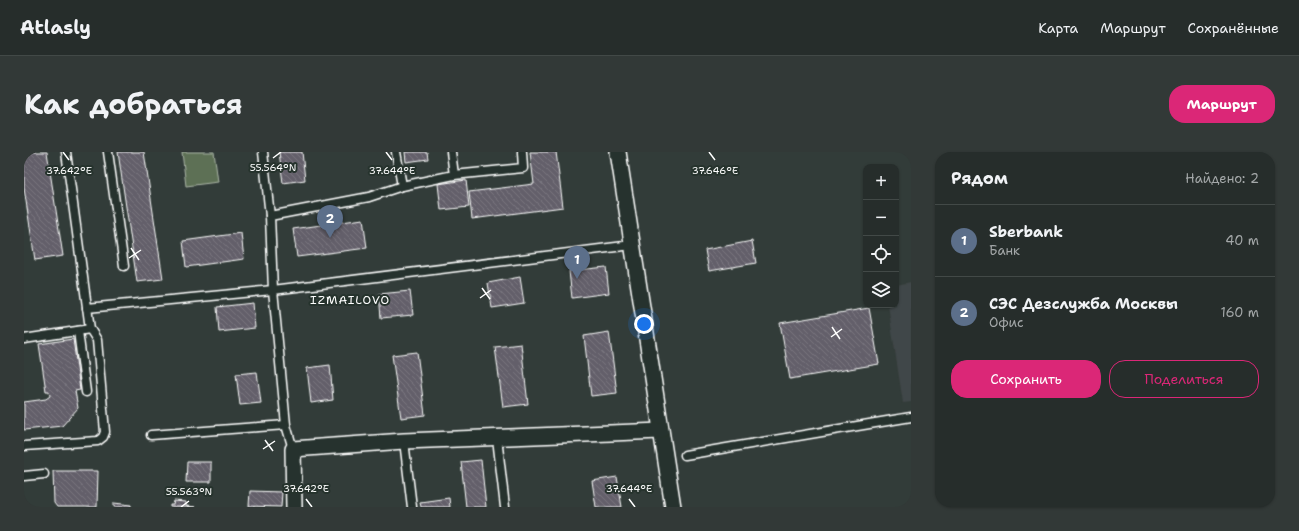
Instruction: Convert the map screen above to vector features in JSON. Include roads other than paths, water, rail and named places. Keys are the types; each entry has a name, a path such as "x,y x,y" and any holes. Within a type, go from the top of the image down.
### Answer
{"street":[{"path":"618,152 673,507"},
{"path":"294,507 293,449 404,441 661,431"}],"lane":[{"path":"24,446 98,441 103,437 105,432 97,340 90,329 66,152"},
{"path":"108,152 124,266"},
{"path":"263,152 270,216 273,290 286,425 293,449"},
{"path":"396,152 402,186"},
{"path":"451,152 454,175"},
{"path":"270,216 369,197 402,186 454,175 524,168 522,152"},
{"path":"87,308 273,290 632,245"},
{"path":"24,339 90,329"},
{"path":"78,331 86,392"},
{"path":"685,455 911,417"},
{"path":"151,435 286,425"},
{"path":"496,438 505,507"},
{"path":"404,441 412,507"},
{"path":"24,476 44,474"}],"place":[{"name":"СЭС Дезслужба Москвы","path":"330,238"},
{"name":"Sberbank","path":"577,279"}],"district":[{"name":"IZMAILOVO","path":"350,300"}]}
